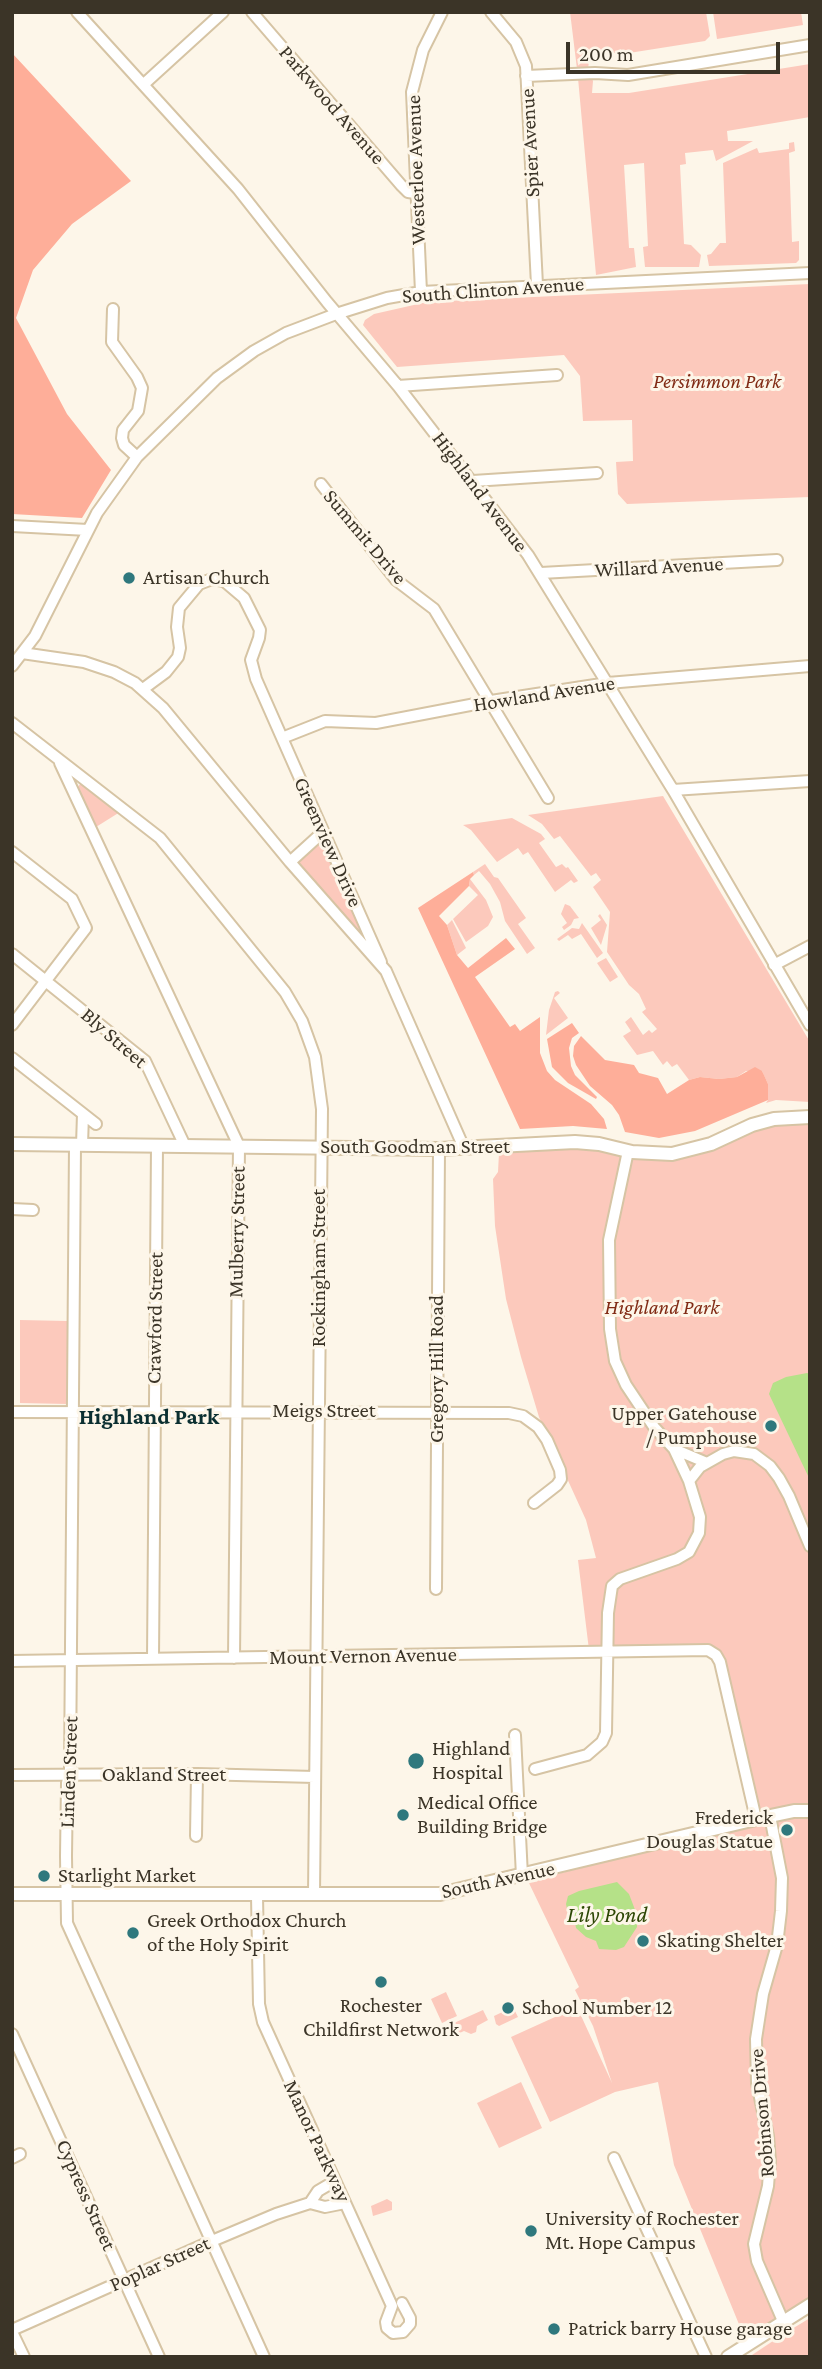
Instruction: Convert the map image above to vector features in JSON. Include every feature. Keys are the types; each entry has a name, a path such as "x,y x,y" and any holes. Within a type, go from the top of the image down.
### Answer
{"main road":[{"name":"South Goodman Street","path":"12,1144 464,1149 575,1142 628,1151 672,1154 711,1144 752,1125 774,1119 810,1117"},
{"name":"South Avenue","path":"12,1894 440,1894 756,1819 794,1811 810,1811"},
{"path":"728,2357 810,2305"}],"street":[{"name":"Highland Avenue","path":"77,12 238,189 336,314 474,481 541,573 673,790 810,1025"},
{"path":"144,84 223,12"},
{"name":"Parkwood Avenue","path":"252,12 401,185 408,192 415,193"},
{"name":"Westerloe Avenue","path":"421,292 411,106 423,50 442,12"},
{"name":"Spier Avenue","path":"491,12 516,42 526,66 537,285"},
{"path":"526,76 591,73 628,75 810,45"},
{"name":"South Clinton Avenue","path":"12,666 43,621 88,530 137,457 203,391 241,359 286,333 387,298 421,292 810,273"},
{"path":"113,309 112,342 142,388 138,411 123,430 122,438 124,445 137,457"},
{"path":"398,386 557,375"},
{"path":"474,481 597,473"},
{"name":"Summit Drive","path":"321,484 396,580 434,609 548,798"},
{"path":"12,526 88,530"},
{"name":"Willard Avenue","path":"541,573 778,560"},
{"name":"Greenview Drive","path":"143,689 166,672 178,657 178,608 199,584 206,580 224,581 244,598 257,621 259,638 252,652 252,668 464,1149"},
{"path":"22,653 94,664 125,677 143,689 163,708 290,862 386,971"},
{"name":"Howland Avenue","path":"282,738 325,721 376,723 491,701 608,683 810,666"},
{"name":"Rockingham Street","path":"12,723 160,838 285,992 306,1032 318,1071 322,1109 314,1895"},
{"name":"Mulberry Street","path":"60,761 239,1146 234,1658"},
{"path":"673,790 810,780"},
{"path":"290,862 323,832"},
{"path":"12,852 74,901 86,928 12,1026"},
{"path":"774,965 810,946"},
{"name":"Bly Street","path":"12,954 145,1061 185,1146"},
{"path":"12,1058 96,1124"},
{"name":"Linden Street","path":"83,1114 78,1145 67,1923 264,2357"},
{"name":"Crawford Street","path":"153,1659 157,1145"},
{"name":"Gregory Hill Road","path":"436,1589 439,1149"},
{"path":"535,1769 578,1759 596,1750 602,1742 607,1723 608,1613 612,1586 620,1579 677,1559 689,1552 699,1533 700,1517 689,1480 674,1449 641,1409 615,1361 610,1329 610,1240 628,1151"},
{"path":"12,1209 33,1210"},
{"name":"Meigs Street","path":"12,1412 509,1413 528,1419 537,1427 553,1452 561,1479 534,1503"},
{"path":"674,1449 708,1463"},
{"path":"689,1480 700,1467 723,1454 747,1451 761,1458 770,1466 789,1496 810,1546"},
{"name":"Mount Vernon Avenue","path":"12,1661 705,1650 713,1653 720,1662 756,1819"},
{"path":"515,1735 522,1876"},
{"path":"196,1836 197,1774"},
{"name":"Oakland Street","path":"12,1775 315,1776"},
{"name":"Robinson Drive","path":"770,1816 782,1878 782,1911 756,2039 757,2083 768,2136 770,2161 768,2186 754,2244 757,2261 783,2321"},
{"name":"Manor Parkway","path":"257,1895 260,2012 392,2306 386,2322 387,2328 393,2333 403,2332 410,2324 410,2318 402,2303"},
{"name":"Cypress Street","path":"12,2034 159,2357"},
{"path":"614,2158 706,2357"},
{"name":"Poplar Street","path":"310,2203 318,2191 335,2182"},
{"name":"Poplar Street","path":"12,2331 276,2214 310,2203 325,2207 345,2203"},
{"path":"12,2331 24,2357"}],"green space":[{"path":"570,12 706,12 710,36 705,41 629,53 590,53 588,69 577,69"},
{"path":"713,12 801,12 803,25 717,39"},
{"path":"810,64 810,117 727,131 728,141 753,141 716,161 713,150 685,153 686,164 680,165 684,244 691,245 701,255 699,267 645,267 643,247 648,246 644,163 624,165 629,248 634,248 636,267 596,275 578,78 591,77 592,93 629,93"},
{"path":"794,142 795,151 789,153 792,242 799,241 799,260 796,263 709,266 707,255 720,243 726,243 723,163 757,148 759,153 789,149 789,143"},
{"name":"Persimmon Park","path":"810,284 810,497 627,504 618,494 616,462 633,461 632,420 583,421 580,376 564,355 397,367 363,325 365,320 374,314 427,302"},
{"path":"81,783 120,812 96,827 77,788"},
{"path":"663,796 810,1042 810,1102 776,1100 766,1103 768,1084 762,1071 746,1071 737,1077 700,1077 689,1080 677,1064 672,1067 667,1061 663,1065 653,1051 637,1055 623,1036 631,1031 625,1022 631,1017 643,1035 649,1030 652,1033 657,1029 642,1012 646,1009 639,994 629,985 607,952 610,912 593,887 601,880 596,873 591,876 560,836 554,839 542,824 528,815"},
{"path":"512,818 541,834 545,839 539,843 556,867 562,864 568,867 578,881 574,883 571,880 555,892 528,852 523,855 518,848 497,862 471,830 463,825"},
{"path":"319,842 325,844 364,934 361,935 298,864"},
{"path":"485,864 526,918 518,924 535,948 527,954 505,921 500,902 490,884 479,871 474,875 473,872"},
{"path":"470,879 486,900 493,917 488,926 466,942 453,919 478,895 469,886"},
{"path":"565,904 570,906 579,918 574,919 564,930 562,927 567,923 561,914"},
{"path":"600,914 607,925 601,945 591,928 601,920 598,916"},
{"path":"452,920 466,948 457,955 447,925"},
{"path":"582,923 603,953 597,958 581,934 572,939 568,935 559,941 557,939 572,928 579,929"},
{"path":"606,958 618,977 610,982 597,963"},
{"path":"555,992 560,993 554,998 568,1018 546,1035 549,1010"},
{"name":"Highland Park","path":"810,1122 810,2299 745,2339 674,2165 658,2082 615,2092 550,2122 511,2037 577,2007 612,2083 593,2026 575,1990 579,1987 528,1881 762,1824 718,1652 589,1650 578,1560 596,1558 586,1520 539,1417 521,1357 506,1299 495,1226 493,1179 498,1172 499,1153 555,1146 585,1146 670,1158 704,1152 755,1128 779,1123"},
{"path":"20,1320 67,1321 67,1404 20,1403"},
{"path":"446,1992 457,2016 442,2023 431,1999"},
{"path":"513,2007 518,2017 499,2026 496,2024 494,2016"},
{"path":"483,2010 488,2020 477,2026 476,2032 471,2034 464,2031 449,2038 445,2027"},
{"path":"521,2082 542,2128 499,2148 477,2103"},
{"path":"387,2199 392,2202 392,2210 373,2216 371,2206"},
{"path":"810,2318 810,2357 749,2357 782,2335"}],"shaded area":[{"path":"12,53 131,181 72,224 33,270 16,318 67,414 111,470 82,518 12,514"},
{"path":"473,872 469,886 439,916 447,925 457,955 468,968 506,938 515,949 475,977 510,1027 515,1024 520,1031 540,1017 540,1053 547,1071 555,1080 591,1104 604,1119 607,1129 573,1126 520,1129 418,908"},
{"path":"572,1023 579,1033 572,1038 569,1048 571,1066 575,1075 596,1099 568,1083 552,1067 547,1039"},
{"path":"581,1036 605,1060 634,1065 639,1073 658,1078 667,1094 689,1080 700,1077 737,1077 755,1067 762,1071 768,1084 768,1100 695,1131 659,1138 625,1132 612,1105 590,1086 576,1065 574,1046"}],"water":[{"path":"810,1374 810,1480 769,1394 773,1383"},
{"name":"Lily Pond","path":"617,1882 629,1894 637,1915 637,1927 624,1947 616,1950 599,1949 596,1941 586,1937 569,1918 566,1904 568,1896"}],"place":[{"name":"Artisan Church","path":"129,578"},
{"name":"Upper Gatehouse / Pumphouse","path":"771,1426"},
{"name":"Highland Hospital","path":"416,1761"},
{"name":"Medical Office Building Bridge","path":"403,1815"},
{"name":"Frederick Douglas Statue","path":"787,1830"},
{"name":"Starlight Market","path":"44,1876"},
{"name":"Greek Orthodox Church of the Holy Spirit","path":"133,1933"},
{"name":"Skating Shelter","path":"643,1941"},
{"name":"Rochester Childfirst Network","path":"381,1982"},
{"name":"School Number 12","path":"508,2008"},
{"name":"University of Rochester Mt. Hope Campus","path":"531,2231"},
{"name":"Patrick barry House garage","path":"554,2329"}],"district":[{"name":"Highland Park","path":"149,1417"}]}
